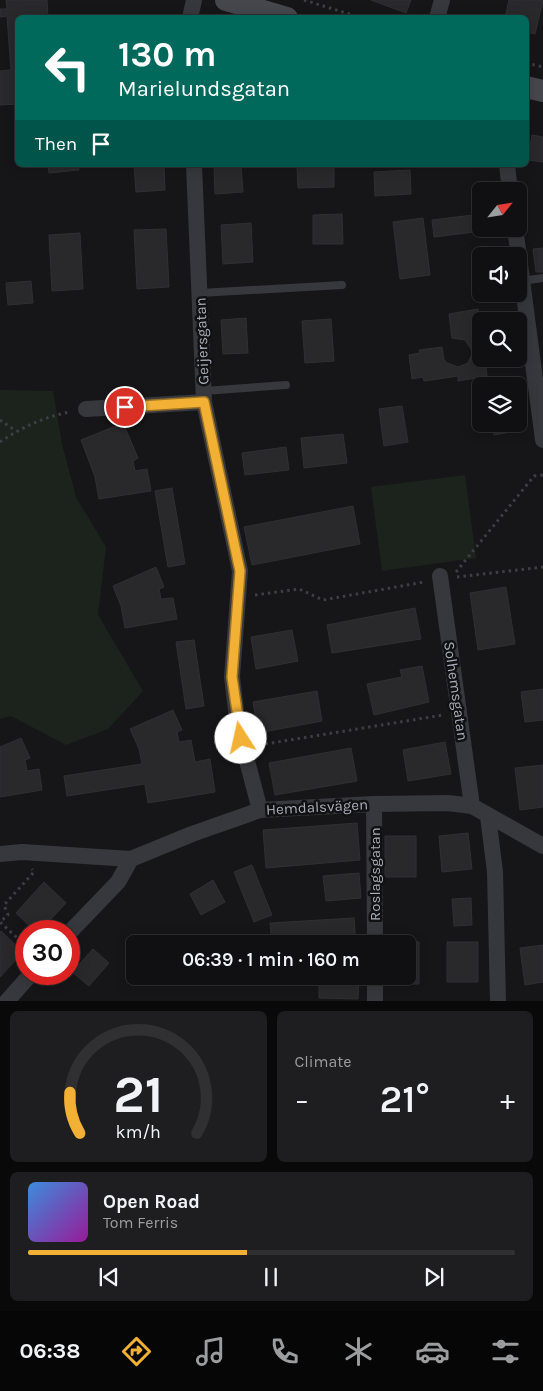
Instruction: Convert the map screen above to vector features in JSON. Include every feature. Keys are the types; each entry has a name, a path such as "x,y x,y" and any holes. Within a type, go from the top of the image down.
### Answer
{"main road":[{"path":"226,0 277,15"},
{"path":"529,88 543,91"}],"street":[{"path":"191,15 194,0"},
{"path":"438,15 442,0"},
{"name":"Geijersgatan","path":"194,167 204,397 240,571 232,677 238,728 260,810"},
{"path":"507,167 509,182"},
{"path":"525,302 543,440"},
{"path":"86,409 204,397"},
{"name":"Solhemsgatan","path":"440,576 472,806"},
{"name":"Hemdalsvägen","path":"0,854 22,852 130,859 192,834 260,810 374,804 448,803 472,806 543,846"},
{"name":"Roslagsgatan","path":"374,804 375,935"},
{"path":"488,816 494,872 498,1001"},
{"path":"80,922 118,882 130,859"},
{"path":"7,1001 21,985"},
{"path":"375,985 375,1001"}],"lane":[{"path":"527,280 543,278"},
{"path":"200,293 342,285"},
{"path":"204,397 286,385"}],"path":[{"path":"304,0 352,15"},
{"path":"529,64 543,67"},
{"path":"0,442 16,431 48,416 86,409"},
{"path":"0,420 16,431"},
{"path":"543,475 534,476 451,578 543,567"},
{"path":"239,597 299,589 323,600 415,585 440,576"},
{"path":"243,748 459,712"},
{"path":"15,936 0,922 8,915 4,905 34,872 22,852"}],"shaded area":[{"path":"0,390 53,391 62,444 76,497 106,547 98,615 143,691 108,729 66,745 11,716 0,719"},
{"path":"465,475 476,558 382,571 371,487"}],"building":[{"path":"6,0 47,0 48,15 15,15 15,104 0,105 0,71 11,70 7,16 0,17 0,9 7,9"},
{"path":"371,0 411,0 406,13"},
{"path":"509,0 543,0 535,34 529,33 529,15 506,15"},
{"path":"532,135 543,137 543,162 529,160"},
{"path":"48,167 78,167 79,170 49,173"},
{"path":"134,167 164,167 165,190 136,192"},
{"path":"214,167 241,167 243,192 215,194"},
{"path":"297,167 334,167 334,187 298,188"},
{"path":"410,170 411,194 375,196 374,172"},
{"path":"342,214 343,244 313,244 313,215"},
{"path":"472,215 472,232 434,237 432,220"},
{"path":"423,218 430,275 400,279 393,222"},
{"path":"251,223 253,262 223,264 221,225"},
{"path":"166,229 169,287 137,289 134,230"},
{"path":"80,233 83,289 52,291 49,235"},
{"path":"543,248 543,272 536,272 533,249"},
{"path":"31,281 33,303 8,305 6,283"},
{"path":"478,309 478,312 472,312 472,354 465,340 452,338 449,314"},
{"path":"246,318 248,353 223,354 221,320"},
{"path":"331,319 334,361 305,363 302,321"},
{"path":"442,347 444,360 447,363 458,367 468,363 472,354 472,367 486,367 487,376 472,377 472,379 458,381 458,376 424,381 423,377 412,379 409,355 420,353 419,350"},
{"path":"402,406 408,442 384,446 379,409"},
{"path":"123,423 138,458 133,461 135,471 147,469 151,491 99,499 95,477 81,440"},
{"path":"493,432 510,432 494,435"},
{"path":"343,434 347,463 304,468 301,438"},
{"path":"286,447 289,470 245,475 242,453"},
{"path":"172,488 185,564 168,567 155,491"},
{"path":"353,506 360,544 252,565 244,527"},
{"path":"156,567 164,587 159,589 161,599 173,598 177,619 125,628 121,606 113,586"},
{"path":"506,587 515,644 478,650 470,593"},
{"path":"415,608 421,639 332,653 327,625"},
{"path":"292,630 298,661 256,669 251,637"},
{"path":"194,640 204,706 186,709 176,642"},
{"path":"422,666 429,702 374,715 367,684 402,677 400,670"},
{"path":"543,689 543,720 525,722 521,692"},
{"path":"317,691 322,721 258,733 253,702"},
{"path":"173,710 182,730 177,732 179,742 191,740 195,762 210,759 215,792 148,803 145,784 67,796 64,776 142,764 139,749 130,729"},
{"path":"21,738 30,758 25,760 27,771 39,769 42,790 0,797 0,747"},
{"path":"445,742 451,774 408,781 403,750"},
{"path":"351,748 357,781 275,795 269,763"},
{"path":"543,765 543,807 520,810 515,768"},
{"path":"357,823 360,860 266,868 263,830"},
{"path":"468,833 472,869 442,872 439,836"},
{"path":"385,836 416,836 416,877 385,877"},
{"path":"252,865 272,915 254,922 234,872"},
{"path":"359,873 361,898 326,901 323,876"},
{"path":"213,880 225,902 201,915 190,894"},
{"path":"44,882 66,903 50,920 23,920 16,913"},
{"path":"471,898 472,925 454,926 452,899"},
{"path":"354,918 355,935 271,935 270,923"},
{"path":"1,931 15,944 15,961 0,977"},
{"path":"416,942 419,942 419,984 416,984"},
{"path":"447,942 478,942 478,982 447,982"},
{"path":"543,945 543,982 525,985 520,948"},
{"path":"93,949 109,963 89,986 80,979 80,963"},
{"path":"319,985 359,985 358,999 319,998"}],"route":[{"path":"125,407 204,402 240,571 232,677 238,728 241,738"}]}
